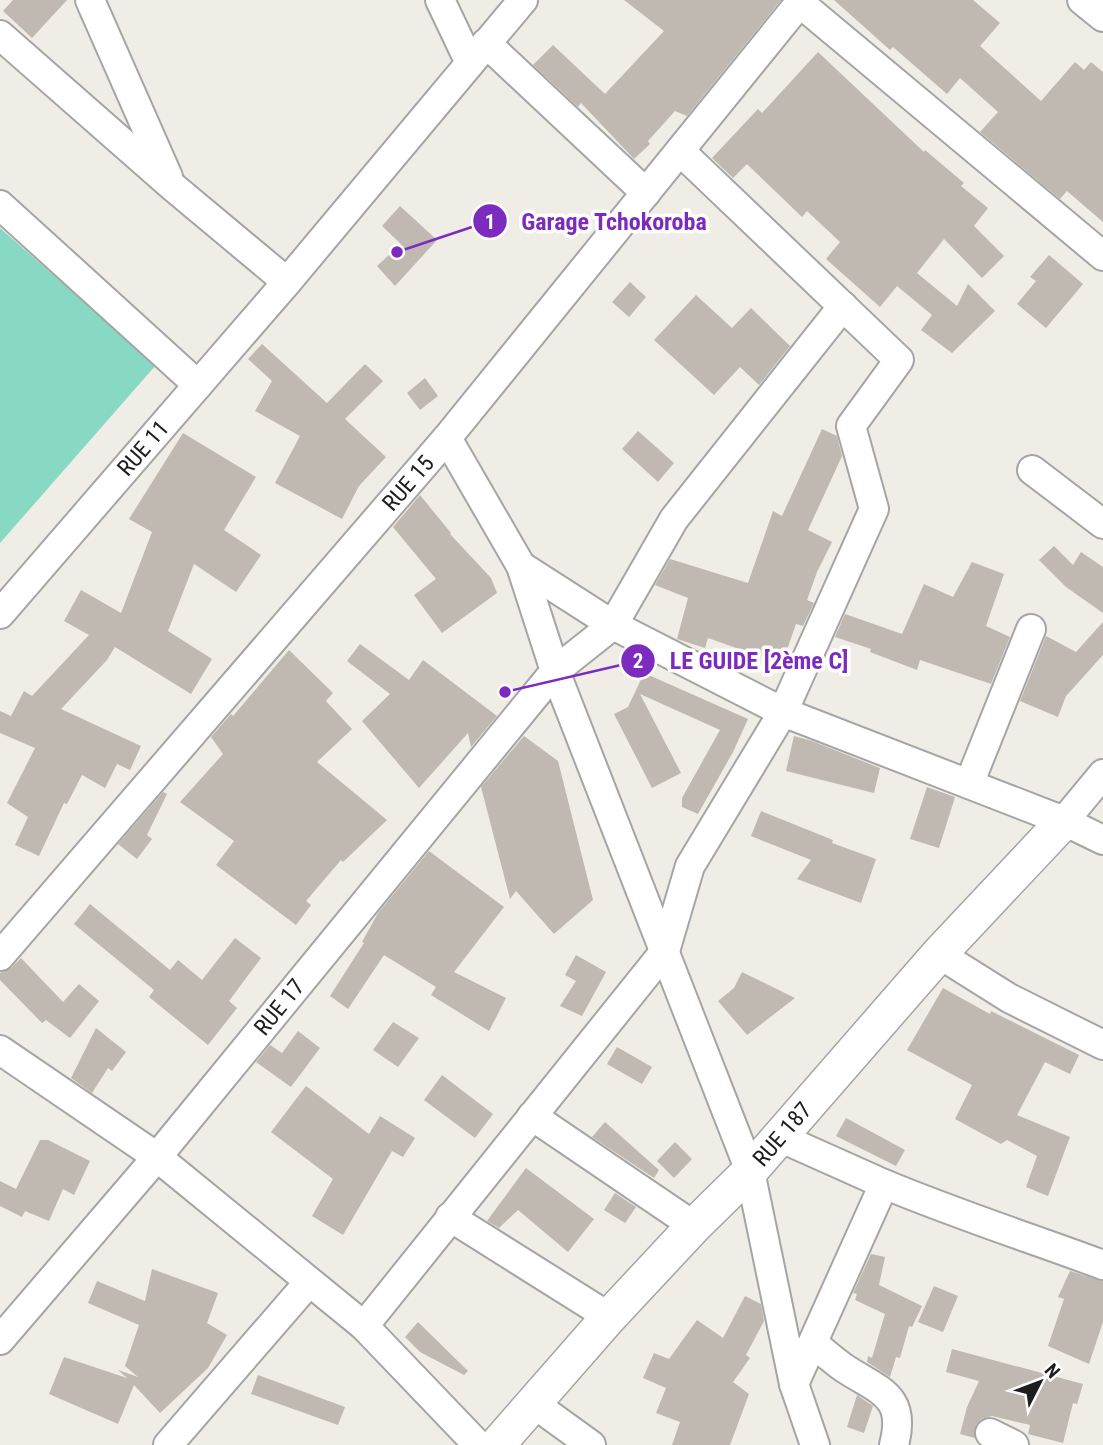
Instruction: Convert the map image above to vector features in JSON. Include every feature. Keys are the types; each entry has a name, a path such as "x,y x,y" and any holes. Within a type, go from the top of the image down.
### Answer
{"street":[{"path":"90,0 172,186"},
{"path":"440,0 478,53 646,193"},
{"name":"RUE 11","path":"0,614 287,282 523,0"},
{"path":"1082,0 1103,17"},
{"path":"801,1 1103,256"},
{"name":"RUE 15","path":"0,956 447,438 801,1"},
{"path":"0,35 172,186 287,282"},
{"path":"364,1326 665,951 690,866 783,712 874,509 851,426 899,360 680,151"},
{"path":"0,205 198,385"},
{"path":"613,625 674,519 843,306"},
{"path":"447,438 521,566 555,671 750,1171 794,1384 815,1445"},
{"path":"1032,470 1103,524"},
{"path":"521,566 613,625 783,712 1064,821 1103,840"},
{"name":"RUE 17","path":"0,1340 157,1157 555,671 613,625"},
{"path":"969,784 1031,629"},
{"path":"1064,821 1103,774"},
{"name":"RUE 187","path":"497,1445 609,1317 750,1171 939,954 1064,821"},
{"path":"939,954 1009,998 1103,1045"},
{"path":"0,1050 157,1157 364,1326 478,1445"},
{"path":"532,1116 694,1226"},
{"path":"779,1137 942,1208 1103,1265"},
{"path":"794,1384 884,1184"},
{"path":"450,1217 609,1317"},
{"path":"168,1445 309,1283"},
{"path":"814,1344 843,1367 884,1391 894,1403 898,1422 894,1445"},
{"path":"533,1403 591,1445"}],"green space":[{"path":"0,228 156,365 0,543"}],"building":[{"path":"13,0 67,0 32,38 3,11"},
{"path":"624,0 781,0 687,116 675,111 648,141 650,144 634,159 581,103 578,107 533,65 553,45 605,94 664,31"},
{"path":"834,0 973,0 1000,23 980,46 1041,101 1075,62 1084,70 1091,62 1103,72 1103,222 1067,191 1060,199 980,132 998,112 960,78 947,94 893,47 890,50"},
{"path":"818,52 924,152 925,150 964,183 961,186 988,208 974,226 1004,256 982,278 944,239 917,273 957,306 968,284 995,311 952,353 921,330 932,315 897,286 880,307 826,259 840,242 807,211 802,217 747,164 733,178 712,158 758,109 762,113"},
{"path":"400,206 437,240 395,286 377,266 401,244 382,226"},
{"path":"1049,255 1083,284 1046,328 1017,304 1036,281 1030,277"},
{"path":"630,282 646,297 629,317 612,302"},
{"path":"696,295 732,328 751,308 790,346 759,385 740,367 714,395 654,340"},
{"path":"262,344 327,403 365,364 383,381 345,419 386,457 359,486 342,519 275,483 300,436 255,411 272,381 248,359"},
{"path":"425,378 438,396 420,410 407,393"},
{"path":"822,429 837,436 842,456 808,530 832,542 807,600 814,603 803,626 796,624 782,664 708,638 705,648 677,639 688,598 655,585 670,559 748,583 773,511 782,516"},
{"path":"638,431 674,463 658,482 622,449"},
{"path":"183,433 256,477 224,530 261,555 236,592 194,564 168,631 212,659 191,694 115,647 107,660 61,709 141,746 130,770 117,764 105,788 82,775 67,804 64,803 39,856 15,845 28,817 7,803 35,748 0,733 0,711 11,716 24,691 32,696 89,635 64,621 81,590 121,613 152,532 129,519"},
{"path":"420,495 450,534 491,578 497,593 442,633 414,595 436,579 393,527"},
{"path":"1054,546 1073,565 1081,552 1103,567 1103,613 1066,587 1039,560"},
{"path":"972,562 1004,574 986,626 1010,637 991,684 920,660 917,670 870,652 871,649 835,637 845,614 902,634 924,584 953,597"},
{"path":"1103,622 1103,655 1066,696 1058,717 1020,701 1046,636 1076,652"},
{"path":"360,644 409,680 423,660 497,716 471,747 468,733 419,788 362,721 390,694 347,661"},
{"path":"289,650 333,693 326,701 352,729 317,762 387,820 343,862 341,860 306,901 311,905 296,925 216,865 234,841 180,802 223,754 211,737 231,714 233,716"},
{"path":"644,673 748,719 698,814 682,807 682,798 720,730 640,694 681,773 652,788 614,714 628,707"},
{"path":"524,736 558,761 593,900 554,934 516,891 510,899 481,787"},
{"path":"794,736 880,768 874,793 786,771"},
{"path":"927,787 955,797 939,848 910,839"},
{"path":"163,792 167,794 147,835 152,839 137,859 118,844"},
{"path":"761,811 833,840 832,843 876,859 861,903 797,879 811,860 751,836"},
{"path":"429,851 504,907 454,972 506,998 489,1031 431,995 436,987 384,955 348,1009 330,996 364,943 362,942 378,913"},
{"path":"90,904 170,970 178,960 202,980 235,938 261,958 229,1001 237,1008 208,1045 149,997 154,990 74,924"},
{"path":"576,955 606,972 582,1016 560,1006 576,981 565,975"},
{"path":"21,958 63,1002 79,984 99,1001 70,1038 46,1020 42,1023 0,980 0,973"},
{"path":"742,972 795,998 747,1035 718,1001 734,988"},
{"path":"943,988 990,1014 991,1011 1079,1055 1070,1074 1045,1062 1017,1115 1070,1137 1048,1196 1026,1187 1037,1156 1007,1140 1001,1144 955,1119 972,1085 907,1050"},
{"path":"393,1022 419,1038 398,1067 373,1050"},
{"path":"96,1028 126,1052 112,1071 108,1068 92,1093 71,1078"},
{"path":"298,1031 320,1048 291,1087 256,1062 270,1045 282,1053"},
{"path":"617,1047 652,1067 642,1084 607,1064"},
{"path":"442,1075 493,1114 475,1138 424,1100"},
{"path":"306,1086 369,1134 380,1116 415,1138 403,1157 392,1151 343,1235 312,1216 333,1179 271,1132"},
{"path":"846,1118 905,1150 896,1166 836,1136"},
{"path":"605,1122 659,1170 654,1178 592,1137"},
{"path":"40,1140 48,1140 90,1161 74,1195 63,1189 49,1221 25,1211 22,1217 0,1206 0,1181 16,1189"},
{"path":"675,1142 692,1159 674,1178 657,1161"},
{"path":"526,1168 594,1219 568,1252 518,1210 499,1228 487,1221"},
{"path":"615,1193 636,1207 625,1223 604,1210"},
{"path":"871,1254 885,1257 879,1285 922,1306 912,1327 909,1326 900,1358 896,1357 890,1377 867,1362 868,1356 872,1358 885,1314 855,1300 857,1294 853,1293"},
{"path":"152,1269 218,1293 207,1323 227,1335 208,1368 160,1413 134,1385 118,1424 49,1394 64,1357 127,1378 118,1370 138,1377 125,1366 139,1325 88,1303 97,1281 145,1301"},
{"path":"1070,1271 1103,1281 1103,1322 1089,1364 1048,1346 1064,1299 1058,1297"},
{"path":"934,1286 958,1296 943,1332 918,1322"},
{"path":"745,1296 761,1304 764,1321 746,1355 750,1358 733,1382 749,1394 730,1445 672,1445 680,1422 656,1413 666,1388 643,1378 654,1353 669,1359 697,1320 723,1338"},
{"path":"418,1322 468,1371 464,1375 420,1352 405,1337"},
{"path":"952,1349 1083,1384 1077,1404 1073,1403 1063,1443 1028,1434 1030,1425 992,1416 981,1419 976,1425 975,1438 960,1434 967,1407 979,1381 946,1372"},
{"path":"258,1375 345,1407 338,1425 251,1394"},
{"path":"857,1395 873,1406 864,1433 847,1427"}],"place":[{"name":"Garage Tchokoroba","path":"397,252"},
{"name":"LE GUIDE [2ème C]","path":"505,692"}]}
